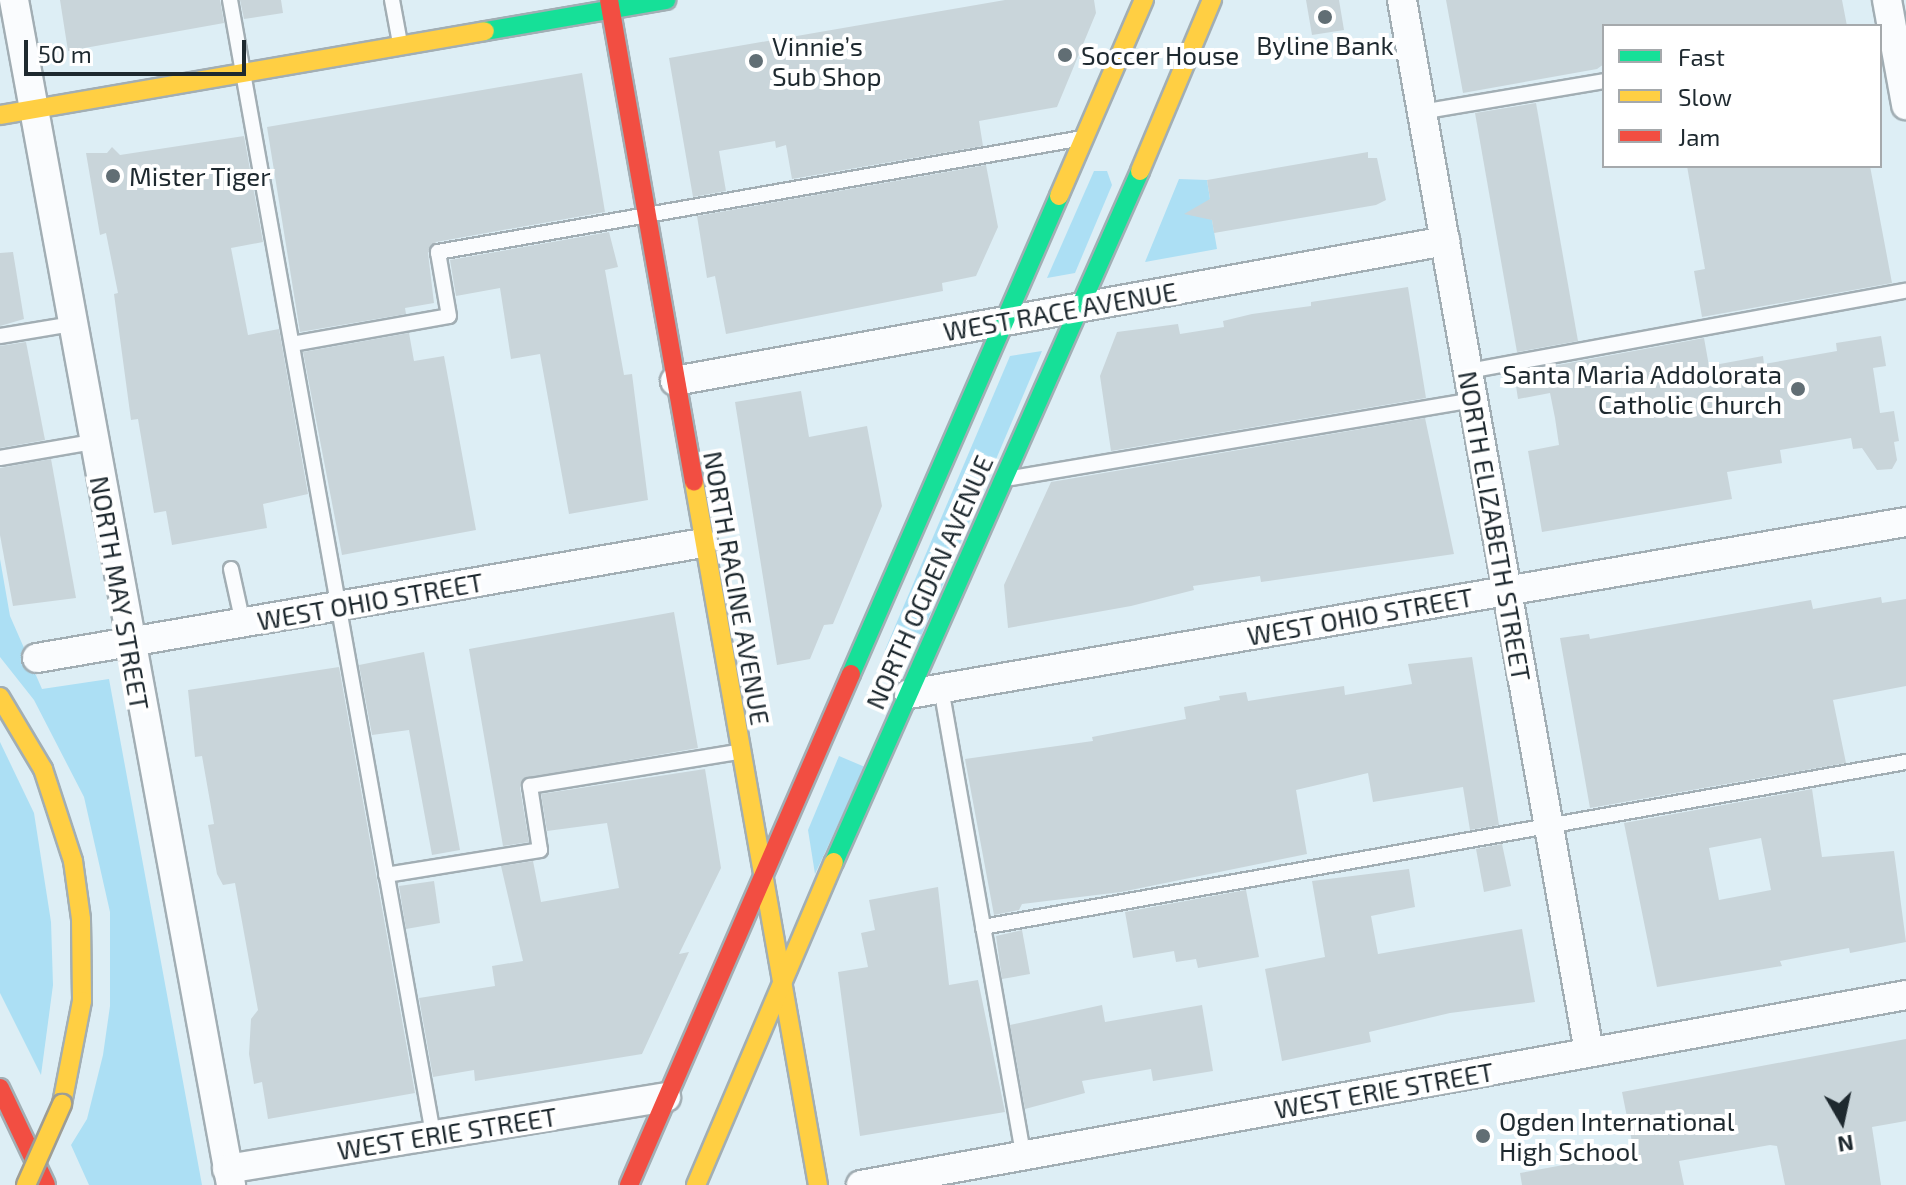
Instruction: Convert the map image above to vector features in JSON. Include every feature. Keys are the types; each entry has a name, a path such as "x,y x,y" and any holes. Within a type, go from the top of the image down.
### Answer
{"main road":[{"path":"0,115 400,46 610,5 666,0"},
{"name":"NORTH OGDEN AVENUE","path":"629,1185 1006,321 1081,138 1144,0"},
{"name":"NORTH OGDEN AVENUE","path":"696,1185 780,982 1002,479 1083,306 1212,0"},
{"name":"NORTH RACINE AVENUE","path":"610,5 739,752 818,1185"},
{"path":"0,697 43,769 73,861 81,919 82,1001 62,1104 26,1185"},
{"path":"0,1088 46,1185"}],"street":[{"name":"NORTH MAY STREET","path":"14,0 229,1177"},
{"name":"NORTH ELIZABETH STREET","path":"1402,0 1589,1052"},
{"path":"1887,0 1906,105"},
{"name":"WEST RACE AVENUE","path":"675,381 1445,241"},
{"name":"WEST OHIO STREET","path":"909,694 1906,522"},
{"name":"WEST OHIO STREET","path":"37,658 703,543"},
{"name":"WEST ERIE STREET","path":"861,1185 1906,995"},
{"name":"WEST ERIE STREET","path":"229,1177 433,1134 666,1097"}],"lane":[{"path":"230,0 433,1134"},
{"path":"392,0 400,46"},
{"path":"1421,112 1602,81"},
{"path":"292,344 449,316 438,252 1081,138"},
{"path":"1468,371 1906,291"},
{"path":"0,336 72,324"},
{"path":"1002,479 1473,400"},
{"path":"0,458 93,442"},
{"path":"231,569 243,623"},
{"path":"941,688 1023,1155"},
{"path":"386,875 540,850 530,786 739,752"},
{"path":"983,927 1906,762"}],"shaded area":[{"path":"1094,171 1107,171 1112,185 1075,273 1047,278"},
{"path":"1179,179 1207,180 1210,199 1199,212 1212,220 1217,249 1145,262"},
{"path":"1042,351 918,643 885,650 1010,356"},
{"path":"0,559 10,616 42,689 109,679 202,1185 89,1185 71,1145 87,1119 103,1055 110,1006 110,912 84,797 34,700 0,657"},
{"path":"0,742 34,813 51,922 53,985 41,1075 0,993"},
{"path":"839,756 865,767 815,874 808,830"}],"building":[{"path":"60,0 220,0 224,23 68,51"},
{"path":"240,0 281,0 283,13 244,19"},
{"path":"1005,0 1094,0 1096,13 1057,107 979,121 983,146 792,179 786,145 776,148 775,141 719,151 726,191 693,197 669,58"},
{"name":"Byline Bank","path":"1306,0 1339,0 1344,30 1312,35"},
{"path":"1446,0 1842,0 1847,24 1602,24 1602,65 1597,69 1463,93"},
{"path":"582,73 605,212 436,242 428,253 434,303 405,308 406,314 300,332 267,127"},
{"path":"1536,103 1578,341 1517,352 1475,113"},
{"path":"244,136 263,242 231,248 248,335 279,329 308,494 263,504 267,528 172,545 166,511 154,513 138,419 131,420 114,294 118,293 106,233 100,235 86,153 107,153 112,147 120,155"},
{"path":"1368,152 1368,158 1377,158 1386,200 1376,205 1214,233 1212,220 1184,214 1210,199 1207,180"},
{"path":"986,165 998,227 976,276 942,283 943,291 726,334 715,276 707,278 697,216"},
{"path":"1687,168 1870,168 1892,283 1702,317 1694,271 1705,269"},
{"path":"609,232 618,267 605,270 624,375 632,374 648,500 569,514 540,354 511,359 500,288 456,296 450,260"},
{"path":"13,252 24,319 0,326 0,253"},
{"path":"1408,287 1426,398 1111,451 1100,376 1117,332 1178,324 1180,334 1224,327 1223,321 1252,314"},
{"path":"409,333 414,361 444,356 476,530 342,555 303,352"},
{"path":"1881,336 1886,366 1873,368 1880,413 1894,411 1899,441 1894,442 1897,460 1892,469 1877,470 1862,448 1853,449 1851,438 1780,450 1782,463 1727,472 1732,499 1542,532 1528,451 1559,445 1555,418 1550,393 1518,399 1514,373 1704,338 1709,366 1763,356 1764,364 1837,351 1836,343"},
{"path":"26,342 45,440 0,448 0,346"},
{"path":"801,391 809,437 867,426 882,506 833,624 824,625 810,659 777,665 735,402"},
{"path":"1425,418 1454,554 1261,582 1260,576 1193,586 1194,590 1131,606 1008,628 1004,585 1051,482"},
{"path":"51,459 76,598 13,606 0,535 0,468"},
{"path":"1881,597 1882,603 1906,599 1906,686 1833,700 1846,763 1590,808 1560,638 1589,634 1590,639 1811,600 1813,609"},
{"path":"674,612 698,748 524,778 520,788 529,842 503,846 469,649"},
{"path":"424,652 460,850 432,855 409,730 372,735 359,665"},
{"path":"1472,657 1499,825 1470,830 1463,787 1373,802 1368,773 1296,790 1307,854 1121,892 1022,904 1019,910 994,915 965,759 1093,741 1092,737 1186,719 1184,707 1220,700 1219,696 1246,692 1248,701 1344,686 1345,695 1412,684 1408,664"},
{"path":"339,667 415,1093 268,1119 262,1082 254,1084 249,1054 251,1019 258,1010 235,883 223,885 217,874 208,825 214,824 202,756 195,757 188,690"},
{"path":"705,769 721,868 679,954 689,952 642,1054 475,1081 474,1070 433,1077 419,998 495,986 492,966 523,961 501,866 533,861 541,902 619,888 607,823 547,831 541,794"},
{"path":"1812,789 1822,857 1894,851 1906,942 1850,953 1849,948 1780,961 1782,966 1657,987 1624,823","holes":["1761,838 1771,890 1719,900 1709,848"]},
{"path":"1502,844 1511,886 1484,892 1476,849"},
{"path":"1409,869 1415,907 1371,916 1378,954 1522,929 1535,1002 1450,1013 1369,1032 1371,1042 1282,1061 1265,969 1325,957 1312,881"},
{"path":"434,881 440,923 406,929 399,886"},
{"path":"938,887 949,985 978,980 1005,1112 860,1136 838,972 868,967 861,933 875,930 869,900"},
{"path":"1246,890 1259,957 1198,968 1196,959 1176,962 1174,951 1133,958 1125,912"},
{"path":"1022,930 1030,974 1002,979 996,936"},
{"path":"1102,1005 1105,1022 1202,1005 1213,1071 1153,1081 1151,1069 1082,1081 1085,1093 1025,1109 1010,1025"},
{"path":"1906,1039 1906,1121 1872,1127 1881,1185 1785,1185 1777,1146 1770,1145 1679,1161 1684,1185 1522,1185 1520,1173 1634,1152 1622,1092"}],"traffic: fast":[{"path":"485,31 666,0"},
{"path":"834,862 1140,171"},
{"path":"851,674 1059,196"}],"traffic: slow":[{"path":"1059,196 1144,0"},
{"path":"1140,171 1212,0"},
{"path":"0,115 485,31"},
{"path":"694,482 818,1185"},
{"path":"0,697 43,769 73,861 81,919 82,1001 62,1104"},
{"path":"696,1185 834,862"},
{"path":"26,1185 62,1104"}],"traffic: jam":[{"path":"609,0 694,482"},
{"path":"629,1185 851,674"},
{"path":"0,1088 46,1185"}],"place":[{"name":"Byline Bank","path":"1325,17"},
{"name":"Soccer House","path":"1065,55"},
{"name":"Vinnie’s Sub Shop","path":"756,61"},
{"name":"Mister Tiger","path":"113,176"},
{"name":"Santa Maria Addolorata Catholic Church","path":"1798,389"},
{"name":"Ogden International High School","path":"1483,1136"}]}
